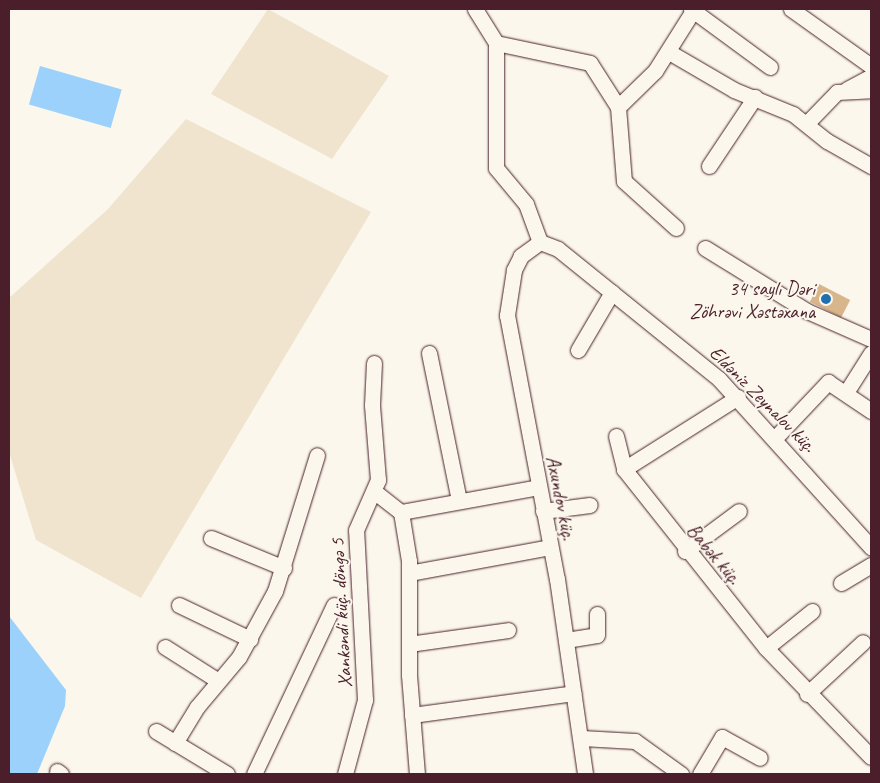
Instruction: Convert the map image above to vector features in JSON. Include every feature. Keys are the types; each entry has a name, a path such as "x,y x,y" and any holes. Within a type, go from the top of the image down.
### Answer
{"street":[{"path":"475,9 496,43 496,168 526,204 540,242"},
{"path":"618,106 669,52 692,9 770,67"},
{"path":"791,9 871,66"},
{"path":"496,43 590,63 618,106 624,180 676,228"},
{"path":"669,52 754,98 807,123 827,141 871,166"},
{"path":"807,123 824,101 871,76"},
{"path":"847,90 871,90"},
{"path":"709,166 754,98"},
{"name":"Eldəniz Zeynalov küç.","path":"540,242 558,249 738,396 871,547"},
{"name":"Axundov küç.","path":"540,242 521,256 507,297 566,640 582,738 585,774"},
{"path":"705,248 807,311 871,339"},
{"path":"578,350 612,292"},
{"path":"429,353 459,501"},
{"path":"847,391 871,353"},
{"name":"Xankəndi küç. döngə 5","path":"344,774 365,700 356,530 375,492 374,363"},
{"path":"776,437 828,382 847,391 871,411"},
{"path":"616,436 624,469 738,396"},
{"path":"175,743 217,680 250,638 284,568 317,455"},
{"name":"Babək küç.","path":"624,469 685,551 766,648 807,694 871,757"},
{"path":"401,512 538,486"},
{"path":"375,492 401,512 409,573 409,644 417,774"},
{"path":"543,511 590,505"},
{"path":"685,551 739,511"},
{"path":"211,538 284,568"},
{"path":"409,573 550,547"},
{"path":"841,583 871,565"},
{"path":"254,774 334,604"},
{"path":"178,605 250,638"},
{"path":"766,648 812,612"},
{"path":"566,640 598,636 597,614"},
{"path":"409,644 508,630"},
{"path":"807,694 863,642"},
{"path":"165,647 217,680"},
{"path":"412,716 574,693"},
{"path":"156,731 226,774"},
{"path":"700,774 722,737 760,758"},
{"path":"582,738 635,741 681,774"}],"shaded area":[{"path":"268,9 389,76 332,159 211,94"},
{"path":"186,119 371,212 141,598 36,540 9,452 9,298 108,209"}],"water":[{"path":"40,66 122,89 111,128 29,104"},
{"path":"9,616 66,690 65,706 37,774 9,774"}],"building":[{"path":"819,284 850,300 841,318 810,302"}],"place":[{"name":"34 saylı Dəri Zöhrəvi Xəstəxana","path":"826,299"}]}
